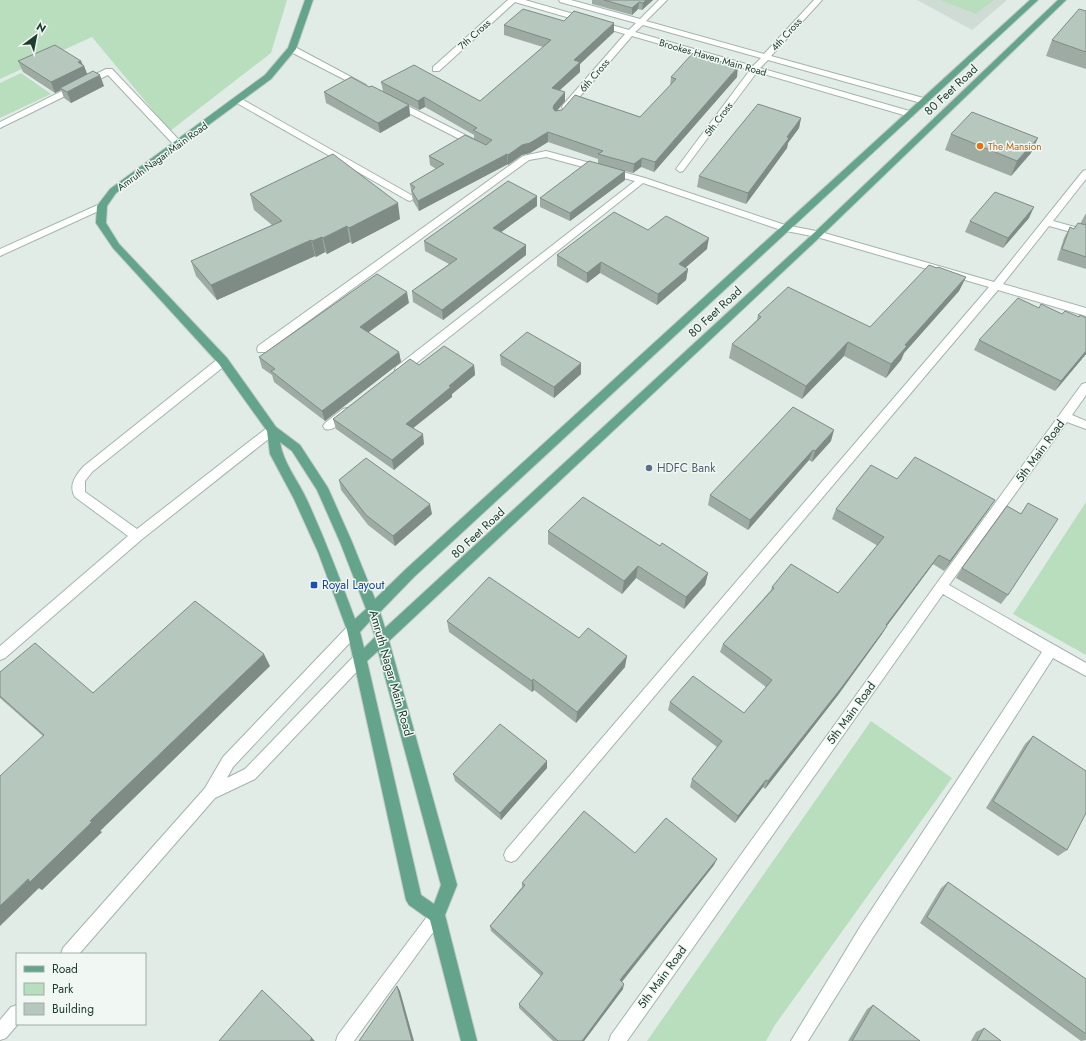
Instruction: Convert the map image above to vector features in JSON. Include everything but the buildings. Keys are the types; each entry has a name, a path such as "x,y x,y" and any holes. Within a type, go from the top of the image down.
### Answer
{"main road":[{"name":"Amruth Nagar Main Road","path":"272,430 276,454 300,498 318,538 353,630 414,900 437,915 449,885 373,610 346,542 322,488 296,448 272,430 223,361 116,246 101,223 102,206 113,191 268,77 292,49 309,0"},
{"name":"80 Feet Road","path":"359,660 818,234 1020,28 1034,0"},
{"name":"80 Feet Road","path":"353,630 416,568 784,228 924,101 1020,28 1062,0"},
{"path":"437,915 469,1041"}],"street":[{"name":"7th Cross","path":"436,69 512,0"},
{"name":"Brookes Haven Main Road","path":"517,0 910,114"},
{"name":"Brookes Haven Main Road","path":"563,0 924,101"},
{"name":"6th Cross","path":"563,111 630,33 663,0"},
{"name":"4th Cross","path":"755,69 818,0"},
{"path":"292,49 369,89"},
{"name":"5th Cross","path":"680,169 755,69"},
{"path":"0,125 109,71 178,144"},
{"path":"238,100 410,198"},
{"path":"389,100 487,150"},
{"path":"262,349 526,158 546,154 642,180 784,228 818,234 1086,312"},
{"path":"510,855 996,285 1086,173"},
{"path":"392,377 642,180"},
{"path":"0,253 102,206"},
{"path":"1046,222 1086,234"},
{"path":"137,536 79,494 79,480 88,469 223,361"},
{"name":"5th Main Road","path":"617,1041 941,587 1086,387"},
{"path":"329,426 354,406"},
{"path":"1065,417 1086,424"},
{"path":"0,654 137,536 272,430"},
{"path":"941,587 1086,670"},
{"path":"69,953 210,793 228,762 353,630"},
{"path":"799,1041 866,932 1051,650"},
{"path":"210,793 250,774 359,660"},
{"path":"344,1041 437,915"},
{"path":"0,1032 16,1014"}],"shaded area":[{"path":"917,0 1007,0 972,30"}],"green space":[{"path":"0,0 287,0 271,53 170,131 92,37 0,79"},
{"path":"940,0 994,0 976,14"},
{"path":"21,73 51,94 0,118 0,83"},
{"path":"1086,502 1086,655 1013,614"},
{"path":"871,721 952,778 775,1025 766,1041 647,1041"}],"place":[{"name":"The Mansion","path":"980,146"},
{"name":"HDFC Bank","path":"649,468"},
{"name":"Royal Layout","path":"314,585"}]}
